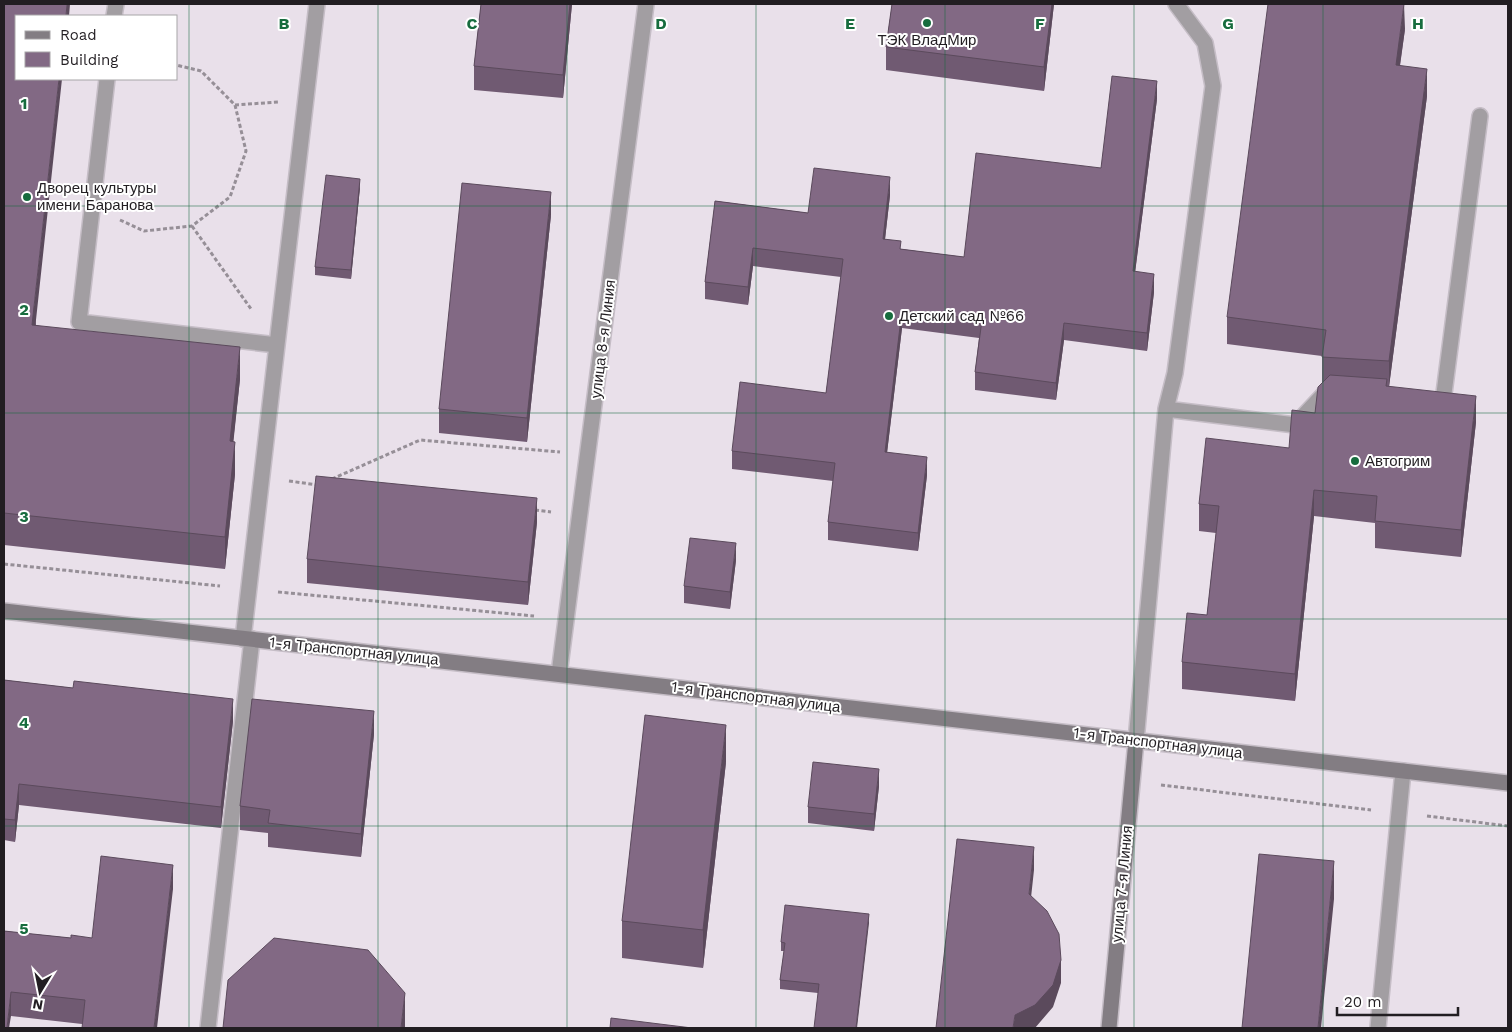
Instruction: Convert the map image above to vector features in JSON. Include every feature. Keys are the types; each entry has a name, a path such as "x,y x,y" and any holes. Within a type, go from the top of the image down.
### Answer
{"street":[{"path":"208,1028 248,639 262,478 317,4"},
{"name":"улица 8-я Линия","path":"559,674 646,4"},
{"path":"1136,740 1166,409 1174,373 1213,86 1205,43 1176,4"},
{"path":"107,80 79,322 277,344"},
{"path":"1414,399 1444,401 1480,116"},
{"path":"1166,409 1295,425 1326,392 1346,393"},
{"name":"1-я Транспортная улица","path":"4,611 1508,783"},
{"name":"улица 7-я Линия","path":"1109,1028 1136,740"},
{"path":"1378,1028 1403,771"}],"path":[{"path":"92,207 144,231 192,226 230,197 246,151 235,105 201,71 178,65"},
{"path":"235,105 306,100"},
{"path":"192,226 277,344"},
{"path":"318,485 420,440 588,455"},
{"path":"262,478 328,486"},
{"path":"531,510 580,515"},
{"path":"1132,782 1508,826"}],"building":[{"path":"4,4 67,4 66,15 15,15 15,80 59,80 32,325 240,347 230,441 235,442 225,537 4,513"},
{"path":"481,4 570,4 563,75 474,66"},
{"path":"892,4 1052,4 1044,67 886,47"},
{"path":"1268,4 1404,4 1396,65 1427,69 1389,361 1322,357 1326,330 1227,317"},
{"path":"1112,76 1157,81 1133,271 1154,274 1147,333 1064,323 1056,383 975,372 982,320 902,310 885,452 927,457 918,533 828,522 835,463 732,451 740,382 826,393 843,259 753,248 748,287 705,282 715,201 808,213 814,168 890,177 883,239 901,241 900,249 964,257 976,153 1101,168"},
{"path":"326,175 360,179 351,270 315,267"},
{"path":"462,183 551,192 527,418 439,409"},
{"path":"1330,375 1387,379 1386,386 1476,396 1461,530 1375,521 1377,496 1314,490 1295,674 1182,662 1187,613 1207,615 1219,506 1199,504 1206,438 1289,448 1292,410 1315,413 1318,387"},
{"path":"316,476 537,498 528,582 307,559"},
{"path":"690,538 736,543 730,592 684,586"},
{"path":"4,680 73,688 74,681 233,699 221,807 19,784 15,820 4,819"},
{"path":"252,699 374,711 361,834 268,823 270,810 240,806"},
{"path":"645,715 726,725 703,930 622,921"},
{"path":"813,762 879,769 874,814 808,807"},
{"path":"957,839 1034,847 1029,894 1047,911 1059,934 1061,960 1053,985 1035,1005 1015,1015 1013,1028 936,1028"},
{"path":"1259,854 1334,861 1318,1028 1242,1028"},
{"path":"101,856 173,865 154,1028 82,1028 85,1000 11,992 7,1028 4,1028 4,931 71,938 71,935 92,938"},
{"path":"785,905 869,914 856,1028 814,1028 819,984 780,980 785,943 781,942"},
{"path":"274,938 368,950 405,993 401,1028 223,1028 228,980"},
{"path":"611,1018 692,1028 610,1028"}],"place":[{"name":"ТЭК ВладМир","path":"927,23"},
{"name":"Дворец культуры имени Баранова","path":"27,197"},
{"name":"Детский сад №66","path":"889,316"},
{"name":"Автогрим","path":"1355,461"}]}
